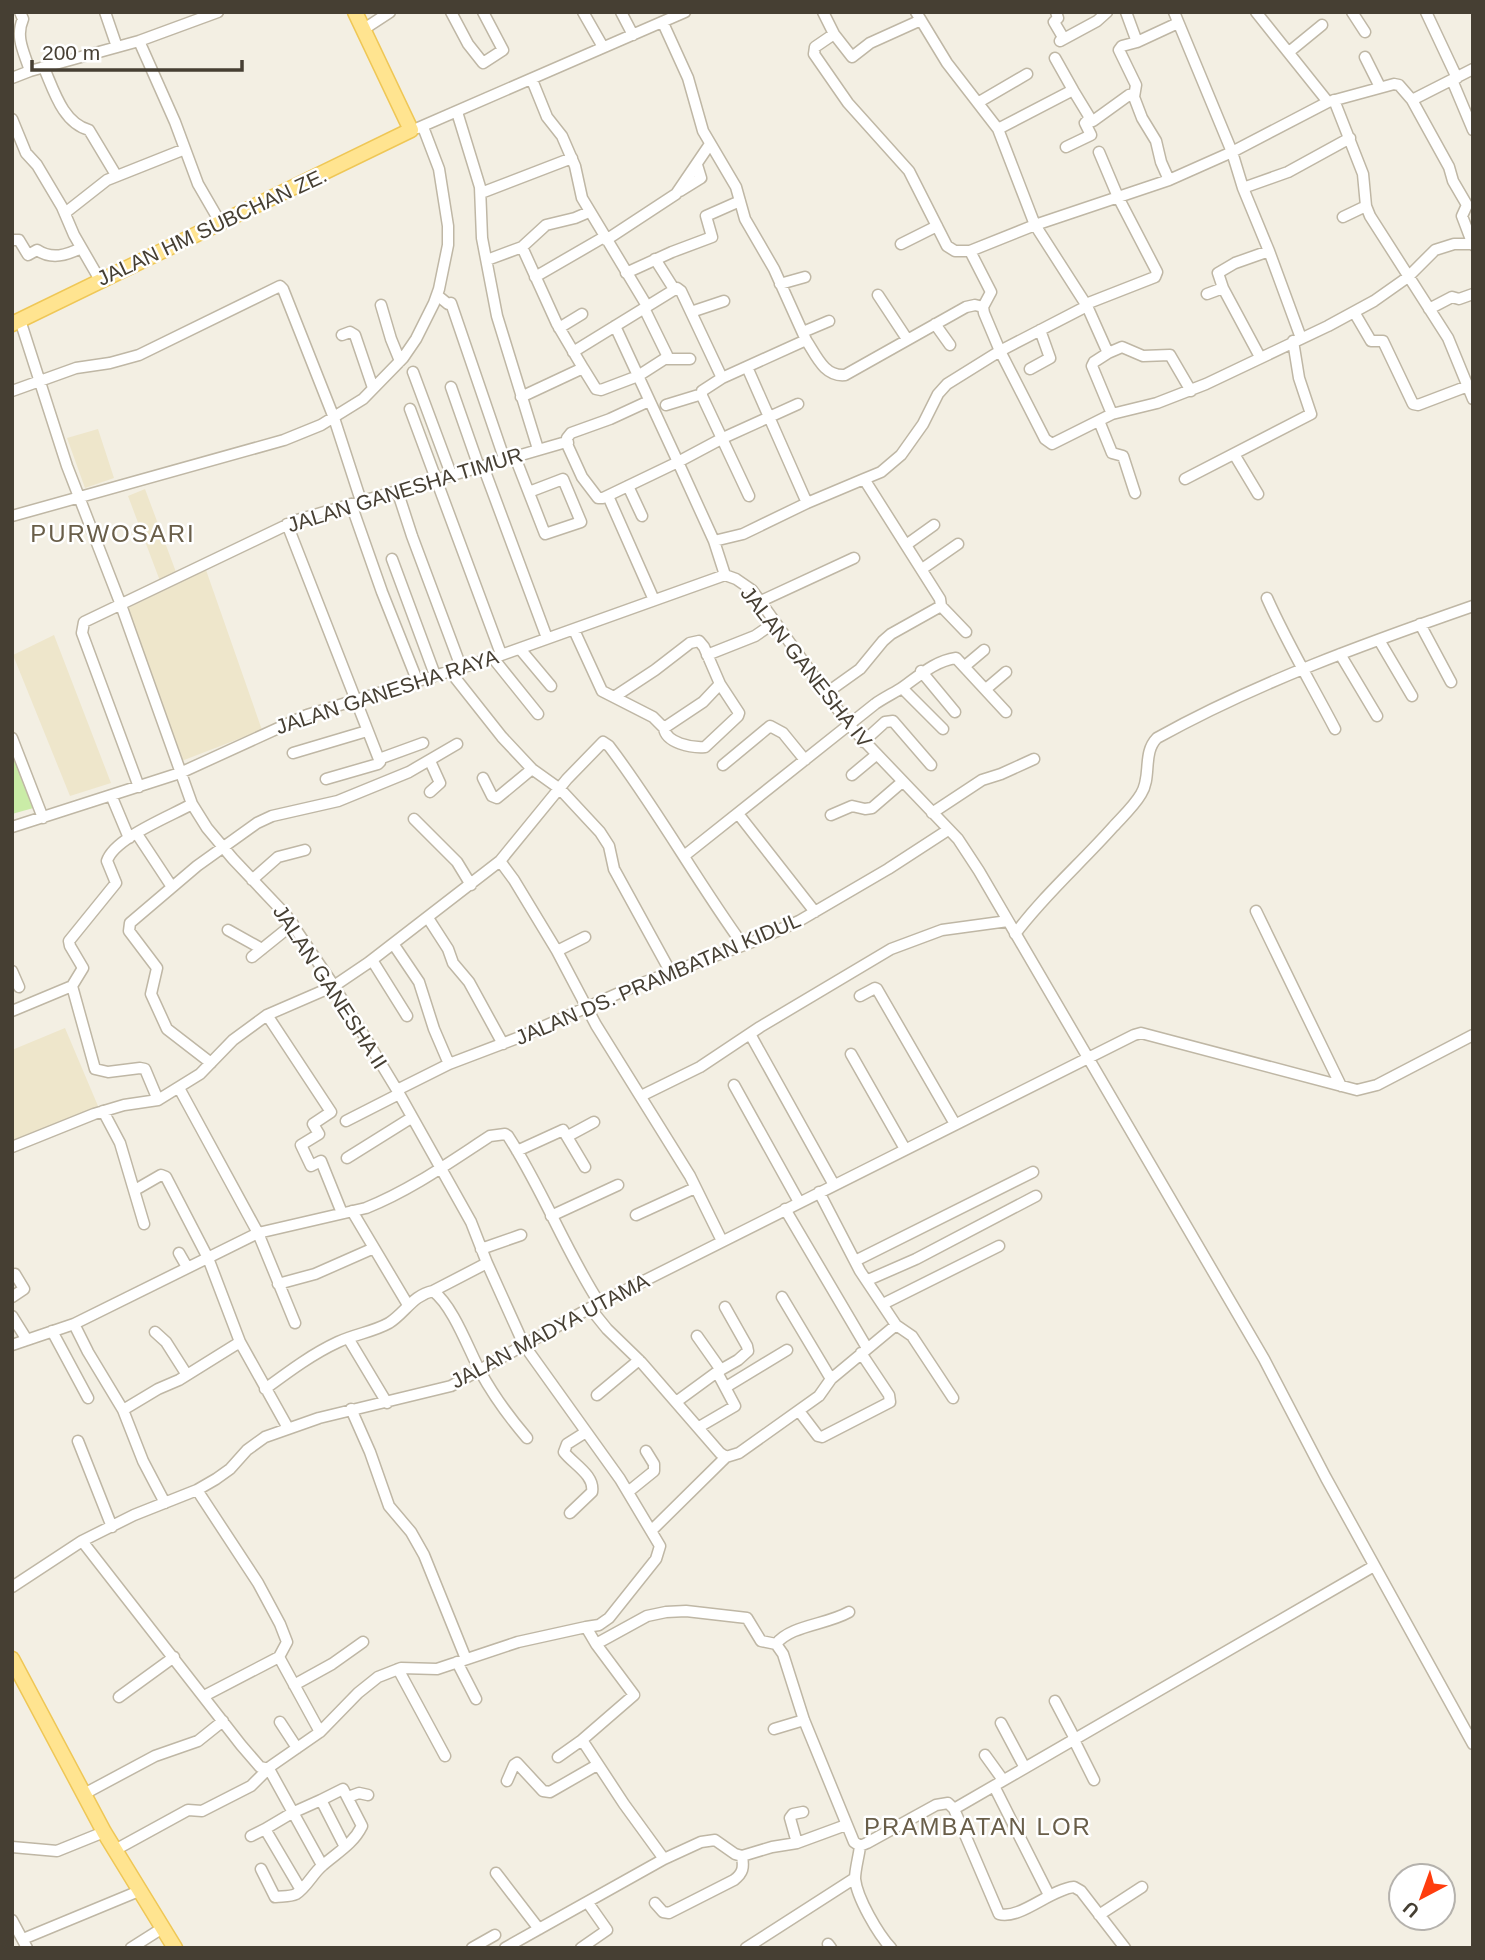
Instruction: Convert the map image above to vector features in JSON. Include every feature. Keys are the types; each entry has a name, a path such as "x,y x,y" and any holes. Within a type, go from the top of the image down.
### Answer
{"main road":[{"path":"355,12 417,128"},
{"name":"JALAN HM SUBCHAN ZE.","path":"16,322 417,128"},
{"path":"12,1659 104,1832 175,1948"}],"street":[{"path":"20,12 23,19 18,37 30,71"},
{"path":"105,12 117,47"},
{"path":"12,78 139,41 218,12"},
{"path":"364,29 390,12"},
{"path":"451,12 468,44 483,63 503,50 484,12"},
{"path":"583,12 603,47"},
{"path":"621,12 633,35"},
{"path":"12,516 284,440 352,407 400,361 416,339 437,295 448,244 447,212 439,169 417,128 685,12"},
{"path":"823,12 834,34 852,57 870,43 918,16 947,63 998,129 1035,225 1087,305 1108,353"},
{"path":"1056,12 1058,18 1055,22 1062,40 1097,21 1107,12"},
{"path":"1126,12 1137,42"},
{"path":"1256,12 1331,101 1350,138 1364,180 1366,206 1448,338 1473,399"},
{"path":"1352,12 1364,32"},
{"path":"1426,12 1473,130"},
{"path":"1169,180 1156,141 1142,118 1134,94 1136,85 1119,51 1122,46 1137,42 1176,18 1232,152 1243,188 1269,251 1297,339 1300,378 1311,414 1185,480"},
{"path":"663,23 684,68 699,121 731,178 745,219 804,336 823,366 832,374 838,376 852,373 907,339 972,305 983,307"},
{"path":"1289,52 1322,25"},
{"path":"834,34 815,47 814,54 848,103 909,171 952,250 970,251 1035,225 1169,180 1232,152 1331,101 1396,84 1412,100 1449,167 1453,181 1467,205 1462,216 1473,245 1454,244 1435,250 1408,277 1354,312 1191,391 1112,414 1054,443 1048,442 1000,351 983,307 991,292 970,251"},
{"path":"139,41 205,200 220,222"},
{"path":"1365,57 1380,88"},
{"path":"1055,58 1093,121 1134,94"},
{"path":"44,68 69,118 77,126 89,130 116,175"},
{"path":"1412,100 1473,69"},
{"path":"979,102 1027,74"},
{"path":"532,80 547,117 560,132 572,158 579,189 589,212 646,307 667,355 665,359"},
{"path":"998,129 1073,90"},
{"path":"457,112 468,141 481,193 482,238 497,316 538,449 568,443"},
{"path":"1066,147 1091,135 1085,123 1090,118"},
{"path":"12,120 26,153 37,165 65,213 69,226 100,280"},
{"path":"1243,188 1288,172 1350,138"},
{"path":"536,277 701,178 697,165 710,144"},
{"path":"65,213 116,175 185,149"},
{"path":"715,541 743,534 888,466 909,446 942,388 1000,351 1087,305 1156,275 1157,272 1118,197 1099,152"},
{"path":"481,193 572,158"},
{"path":"626,273 713,237 706,216 740,201"},
{"path":"1343,217 1366,206"},
{"path":"487,260 522,247 546,225 589,212"},
{"path":"901,244 937,226"},
{"path":"12,240 20,241 28,255 37,250 63,256 81,248"},
{"path":"522,247 559,328 598,390 638,376 665,359 690,359"},
{"path":"1260,357 1218,274 1220,270 1269,251"},
{"path":"655,259 674,289 681,291 722,379"},
{"path":"780,284 805,277"},
{"path":"12,391 84,366 110,363 139,355 279,286 283,289 334,418 382,592 417,680"},
{"path":"1207,294 1223,288"},
{"path":"573,352 674,289"},
{"path":"1429,309 1452,296 1459,299 1473,294"},
{"path":"437,295 451,303 510,458 529,492 545,534 580,522 564,479 529,492"},
{"path":"878,295 907,339"},
{"path":"691,312 724,301"},
{"path":"381,305 400,361"},
{"path":"1354,312 1371,341 1383,341 1413,404 1418,405 1468,386"},
{"path":"559,328 582,314"},
{"path":"666,405 702,394 705,388 830,321"},
{"name":"JALAN GANESHA II","path":"16,322 192,804 222,846 277,903 334,986 398,1092 471,1222 524,1345 628,1493 651,1531"},
{"path":"935,324 950,345"},
{"name":"JALAN GANESHA IV","path":"615,326 715,541 725,575 744,583 761,601 849,725 964,848 1264,1359 1473,1744"},
{"path":"1030,369 1050,358 1040,330"},
{"path":"342,335 350,332 355,335 373,388"},
{"path":"1112,414 1092,366 1108,353 1122,347 1143,356 1170,355 1191,391"},
{"path":"747,367 807,503"},
{"path":"521,397 583,368"},
{"path":"413,372 451,474"},
{"path":"451,387 547,638"},
{"path":"702,394 749,495"},
{"path":"649,401 571,433 567,438 591,492 598,498 608,496 798,404"},
{"path":"410,408 437,478 497,656 538,714"},
{"path":"1099,421 1112,453 1123,456 1135,493"},
{"name":"JALAN GANESHA TIMUR","path":"139,787 81,628 83,622 286,524 538,449"},
{"path":"1234,454 1258,494"},
{"path":"864,479 922,569 940,599 941,606 966,632"},
{"path":"628,486 642,516"},
{"path":"397,490 461,667"},
{"path":"608,496 654,600"},
{"path":"286,524 379,759 378,764 326,779"},
{"path":"906,545 934,525"},
{"path":"922,569 958,544"},
{"path":"761,601 854,558"},
{"path":"392,559 435,675"},
{"name":"JALAN GANESHA RAYA","path":"12,827 180,773 307,715 520,649 725,575"},
{"path":"1267,598 1287,644 1304,668 1335,729"},
{"path":"825,694 860,669 883,640 941,606"},
{"path":"1015,934 1039,903 1097,845 1141,795 1146,785 1150,749 1154,741 1222,703 1304,668 1473,606"},
{"path":"707,655 755,636 775,623"},
{"path":"1420,624 1451,681"},
{"path":"574,630 600,688 614,696 657,720 670,739 705,747 734,721 739,713 720,684 701,642 694,642 614,696"},
{"path":"1379,639 1412,696"},
{"path":"520,649 551,686"},
{"path":"965,666 984,650"},
{"path":"1340,654 1377,716"},
{"path":"684,856 715,829 738,815 921,671 954,657 1006,712"},
{"path":"449,670 488,721 532,769 560,789 600,832 609,846 614,869 670,971"},
{"path":"921,671 955,712"},
{"path":"986,689 1006,672"},
{"path":"664,728 703,702 720,684"},
{"path":"902,688 943,729"},
{"path":"863,742 885,722 893,721 931,765"},
{"path":"723,765 770,726 783,733 805,760"},
{"path":"293,752 367,731"},
{"path":"12,738 43,818"},
{"path":"379,759 423,743"},
{"path":"12,1147 103,1111 158,1100 193,1080 233,1040 267,1015 334,986 394,945 500,861 594,749 605,743 634,778 716,908 743,945"},
{"path":"211,1063 167,1029 151,994 157,968 128,929 130,923 222,846 272,816 338,801 430,761 457,744"},
{"path":"852,775 876,755"},
{"path":"932,813 982,780 1034,759"},
{"path":"430,761 440,783 430,792"},
{"path":"483,778 492,796 497,799 532,769"},
{"path":"831,816 852,806 872,808 901,783"},
{"path":"111,795 133,836 172,887"},
{"path":"12,1012 72,986 83,968 69,940 114,886 116,879 107,858 133,836 192,804"},
{"path":"738,815 815,912"},
{"path":"414,819 457,862 471,885"},
{"name":"JALAN DS. PRAMBATAN KIDUL","path":"346,1121 449,1064 503,1044 670,971 743,945 799,921 948,830"},
{"path":"252,880 278,857 305,850"},
{"path":"500,861 557,951 586,1007 653,1114 722,1241"},
{"path":"1256,911 1341,1086"},
{"path":"428,918 448,949 453,963 469,982 503,1044"},
{"path":"641,1097 753,1039 891,949 942,930 1008,921"},
{"path":"252,957 293,924"},
{"path":"228,930 262,949"},
{"path":"557,951 584,937"},
{"path":"394,945 419,982 434,1030 449,1064"},
{"path":"372,960 407,1016"},
{"path":"12,971 19,987"},
{"path":"72,986 95,1069 108,1072 145,1069 158,1100"},
{"path":"860,996 877,989 955,1124"},
{"path":"267,1015 331,1112 313,1124 320,1134 301,1145 311,1166 321,1161 347,1212 374,1248 408,1305"},
{"name":"JALAN MADYA UTAMA","path":"12,1587 82,1541 197,1490 223,1474 254,1444 288,1428 351,1409 387,1403 451,1386 595,1306 722,1241 1141,1033 1357,1090 1377,1085 1473,1035"},
{"path":"753,1039 834,1185"},
{"path":"851,1054 905,1149"},
{"path":"734,1085 799,1202"},
{"path":"179,1088 258,1233 295,1323"},
{"path":"103,1111 120,1143 144,1224"},
{"path":"346,1158 411,1118"},
{"path":"568,1136 594,1122"},
{"path":"517,1151 561,1130 568,1136 585,1167"},
{"path":"12,1345 74,1324 258,1233 382,1202 441,1170 490,1136 505,1134 517,1151 607,1329 639,1360 726,1457"},
{"path":"855,1261 1033,1172"},
{"path":"135,1190 158,1176 166,1177 208,1258 240,1342 288,1428"},
{"path":"551,1216 618,1185"},
{"path":"636,1215 695,1188"},
{"path":"819,1192 855,1261 896,1325 912,1336 953,1398"},
{"path":"868,1280 916,1259 1036,1196"},
{"path":"786,1209 889,1395 890,1402 822,1437 818,1436 799,1411"},
{"path":"481,1249 520,1235"},
{"path":"883,1304 999,1246"},
{"path":"278,1284 315,1274 374,1248"},
{"path":"179,1253 187,1267"},
{"path":"265,1389 297,1366 348,1338 392,1321 426,1292 433,1291 487,1263"},
{"path":"12,1275 15,1274 24,1289 12,1297"},
{"path":"433,1291 448,1310 494,1395 527,1438"},
{"path":"782,1297 831,1379"},
{"path":"676,1402 748,1351 725,1307"},
{"path":"12,1316 27,1340"},
{"path":"74,1324 123,1410 143,1461 165,1503"},
{"path":"590,1635 609,1618 656,1559 660,1546 651,1531 726,1457 739,1453 819,1396 831,1379 896,1325"},
{"path":"52,1331 88,1398"},
{"path":"155,1332 166,1342 187,1375"},
{"path":"697,1336 719,1371 735,1406 699,1427"},
{"path":"348,1338 387,1403"},
{"path":"123,1410 240,1342"},
{"path":"726,1387 787,1350"},
{"path":"597,1395 639,1360"},
{"path":"351,1409 390,1506 411,1532 424,1555 476,1699"},
{"path":"570,1513 594,1487 591,1480 564,1452 567,1444 586,1432"},
{"path":"78,1441 112,1527"},
{"path":"628,1493 654,1471 654,1464 646,1451"},
{"path":"197,1490 258,1583 287,1642 279,1657 204,1696"},
{"path":"82,1541 260,1767 269,1769 322,1865"},
{"path":"954,1809 1374,1566"},
{"path":"115,1850 188,1810 193,1808 201,1812 251,1786 269,1769 320,1732 368,1684 398,1669 431,1669 518,1642 590,1635 647,1616 686,1611 747,1618 761,1641 776,1644 783,1654 804,1720 851,1839 860,1846"},
{"path":"776,1644 785,1634 828,1622 849,1612"},
{"path":"558,1757 634,1695 590,1635"},
{"path":"294,1685 332,1664 363,1642"},
{"path":"119,1697 174,1657"},
{"path":"279,1657 320,1732"},
{"path":"398,1669 445,1756"},
{"path":"1055,1701 1094,1780"},
{"path":"774,1729 804,1720"},
{"path":"85,1794 155,1756 198,1741 223,1721"},
{"path":"280,1722 297,1748"},
{"path":"1001,1723 1025,1768"},
{"path":"582,1740 664,1859"},
{"path":"985,1755 1049,1895"},
{"path":"507,1781 517,1763 539,1788 550,1792 597,1765"},
{"path":"251,1836 343,1789 362,1826 352,1842 322,1865 301,1890 290,1896 275,1897 261,1869"},
{"path":"348,1797 359,1793 368,1795"},
{"path":"321,1800 345,1847"},
{"path":"860,1846 942,1802 948,1802 954,1809 999,1914 1005,1915 1026,1908 1049,1895 1074,1887 1082,1891 1125,1948"},
{"path":"797,1843 790,1818 793,1814 803,1812"},
{"path":"505,1948 664,1859 701,1842 712,1840 742,1856 797,1843 846,1825"},
{"path":"265,1829 301,1890"},
{"path":"12,1847 57,1851 104,1832"},
{"path":"860,1846 855,1878 865,1906 886,1946"},
{"path":"655,1903 663,1912 669,1913 734,1880 742,1874 742,1856"},
{"path":"496,1873 539,1929"},
{"path":"746,1948 855,1878"},
{"path":"1099,1915 1142,1887"},
{"path":"12,1920 25,1944 139,1891"},
{"path":"581,1948 607,1930 587,1903"},
{"path":"131,1948 161,1929"},
{"path":"472,1948 495,1935"}],"shaded area":[{"path":"98,429 114,478 85,488 67,438"},
{"path":"145,489 176,572 160,581 128,496"},
{"path":"206,570 262,730 179,762 128,608"},
{"path":"54,635 111,783 70,796 13,655"},
{"path":"65,1028 98,1106 12,1142 12,1050"}],"green space":[{"path":"12,747 37,807 12,814"}],"district":[{"name":"PURWOSARI","path":"113,534"},
{"name":"PRAMBATAN LOR","path":"978,1827"}]}
